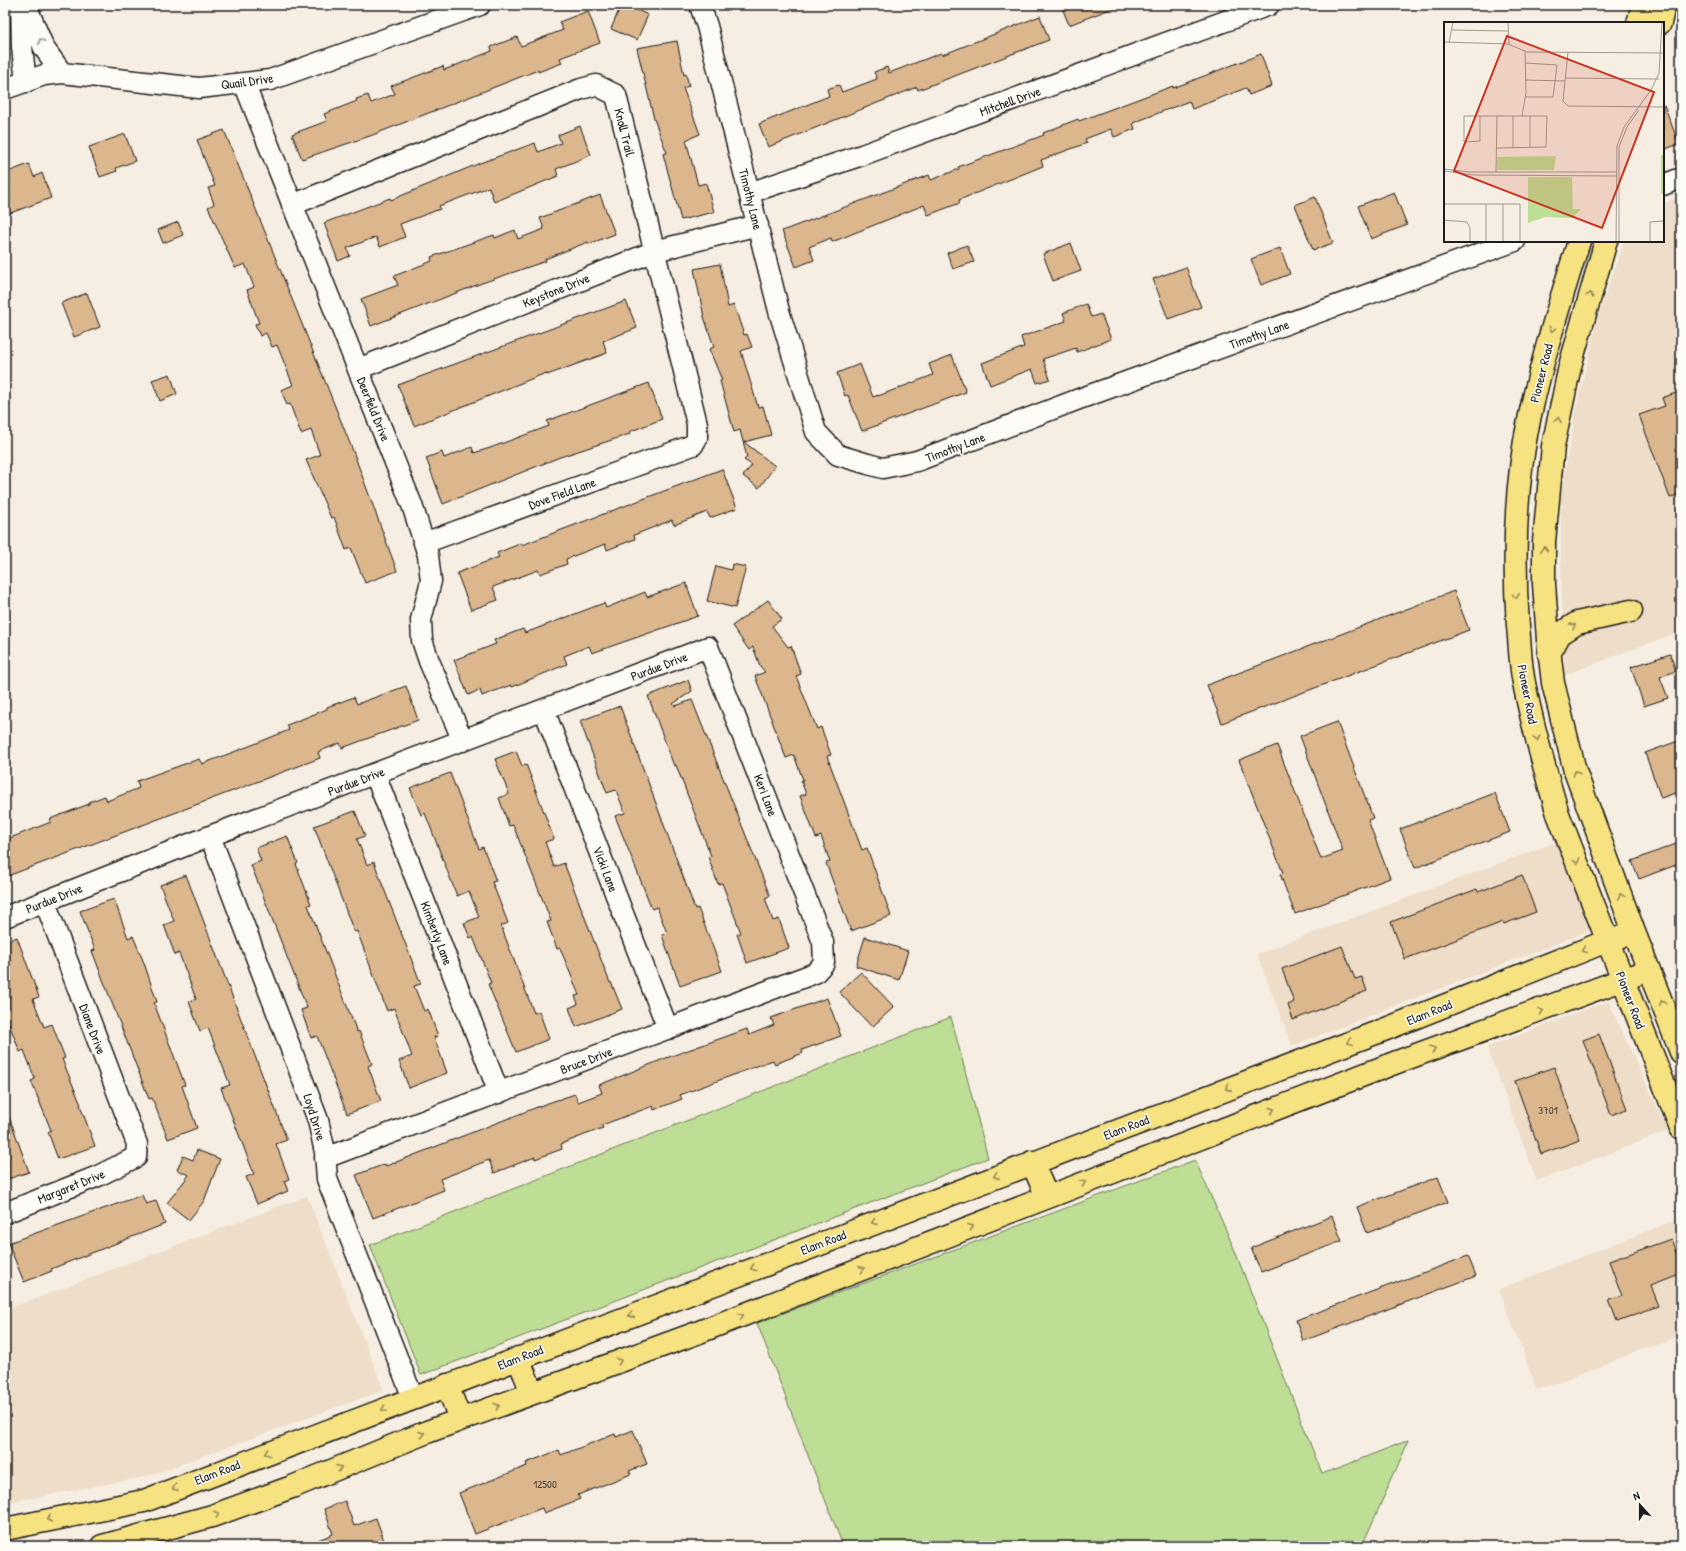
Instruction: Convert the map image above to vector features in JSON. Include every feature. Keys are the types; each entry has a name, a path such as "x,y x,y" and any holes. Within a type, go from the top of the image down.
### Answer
{"main road":[{"path":"1638,22 1643,5"},
{"path":"1660,22 1664,5"},
{"name":"Pioneer Road","path":"1579,242 1543,358 1522,466 1517,520 1515,586 1524,681 1542,761 1558,814 1607,941 1679,1117"},
{"name":"Pioneer Road","path":"1606,242 1570,366 1553,446 1544,542 1544,590 1549,654 1552,676 1575,771 1634,932 1681,1052"},
{"path":"1527,436 1534,449 1526,526 1527,572 1531,581 1544,590"},
{"path":"1549,654 1560,634 1577,623 1631,611"},
{"path":"1524,681 1552,676"},
{"name":"Elam Road","path":"5,1529 144,1500 1386,1029 1607,941 1634,932"},
{"path":"102,1546 212,1516 532,1392 694,1334 1397,1062 1624,981 1649,970"},
{"path":"1386,1029 1397,1062"},
{"path":"1032,1162 1046,1198"},
{"path":"518,1358 532,1392"},
{"path":"447,1385 460,1420"},
{"path":"144,1500 153,1532"}],"street":[{"path":"21,5 22,47 26,82"},
{"path":"26,5 44,48 62,73"},
{"name":"Quail Drive","path":"5,89 44,75 62,73 199,88 270,80 480,5"},
{"name":"Timothy Lane","path":"700,5 707,26 779,311 816,432 838,454 883,468 917,461 1087,397 1512,242"},
{"name":"Mitchell Drive","path":"749,193 862,155 1268,5"},
{"name":"Deerfield Drive","path":"244,83 412,504 428,555 431,581 422,620 422,640 429,661 462,741"},
{"name":"Knoll Trail","path":"292,205 574,92 596,85 616,95 697,424 697,438"},
{"path":"1664,185 1681,178"},
{"name":"Keystone Drive","path":"358,369 655,251 758,225"},
{"name":"Dove Field Lane","path":"424,543 693,445 697,438"},
{"name":"Purdue Drive","path":"5,917 210,836 708,647"},
{"name":"Keri Lane","path":"708,647 823,942"},
{"name":"Vicki Lane","path":"544,710 668,1028"},
{"name":"Kimberly Lane","path":"375,774 499,1093"},
{"name":"Loyd Drive","path":"210,836 318,1120 326,1158 326,1179 413,1398"},
{"name":"Diane Drive","path":"45,902 137,1144 136,1157"},
{"name":"Bruce Drive","path":"326,1158 815,972 824,964 823,942"},
{"name":"Margaret Drive","path":"5,1213 98,1176 136,1157"}],"shaded area":[{"path":"1681,196 1681,631 1565,675 1561,574 1561,495 1576,409 1599,314 1624,242 1664,242 1664,203"},
{"path":"1562,840 1591,930 1292,1046 1257,954"},
{"path":"1608,1001 1668,1131 1537,1181 1487,1047"},
{"path":"307,1196 384,1390 145,1477 5,1503 5,1310"},
{"path":"1681,1218 1681,1335 1537,1390 1499,1289"}],"green space":[{"path":"951,1017 988,1158 421,1375 370,1245"},
{"path":"1195,1160 1233,1246 1322,1474 1409,1440 1362,1546 843,1546 757,1323"}],"building":[{"path":"621,5 626,5 648,15 637,40 611,29"},
{"path":"1061,5 1118,5 1118,6 1069,25"},
{"path":"588,11 600,43 560,58 562,63 538,72 538,70 370,136 302,159 292,134 327,121 324,114 368,95 371,103 395,94 391,86 443,66 444,70 492,51 491,47 517,37 521,46 563,30 559,22"},
{"path":"1040,16 1049,40 918,90 917,87 768,147 759,124 829,96 827,89 839,85 842,92 877,79 874,72 887,67 889,73 941,53 942,55"},
{"path":"677,41 684,75 686,74 689,86 683,88 700,134 686,140 698,185 706,183 714,212 681,220 663,154 667,153 654,119 637,48"},
{"path":"1261,54 1272,86 1249,95 1246,88 1192,109 1189,101 1133,123 1135,129 1114,137 1111,129 1085,139 1087,143 1041,160 1043,166 959,200 960,203 928,215 924,205 832,242 831,238 809,247 814,260 796,267 782,231 929,175 931,180 959,169 958,167 1044,135 1043,133 1078,119 1079,121 1173,86 1173,88"},
{"path":"1664,105 1679,144 1664,150"},
{"path":"580,126 591,155 556,169 558,176 494,202 489,187 439,206 440,209 400,224 405,237 380,247 376,237 347,248 350,256 338,261 324,223 390,198 391,200 480,163 535,143 538,152 561,143 558,135"},
{"path":"224,130 353,451 397,571 365,583 351,548 346,550 334,517 331,518 306,460 320,455 311,430 301,434 290,404 287,405 281,390 293,385 277,345 272,347 266,333 260,336 255,324 259,323 247,290 254,287 245,264 235,268 208,207 214,204 208,188 215,186 197,140"},
{"path":"125,134 135,161 116,168 117,171 100,177 89,147"},
{"path":"29,164 34,177 42,173 51,198 5,215 5,192 10,190 5,173"},
{"path":"1394,192 1407,225 1371,239 1358,206"},
{"path":"600,195 615,234 589,244 588,242 545,259 546,261 482,283 371,326 361,299 398,285 394,276 432,261 431,257 494,235 495,238 515,230 518,239 544,229 540,218"},
{"path":"1315,197 1333,243 1313,250 1295,205"},
{"path":"178,222 183,235 163,243 158,230"},
{"path":"1071,243 1081,271 1053,281 1043,254"},
{"path":"967,245 974,262 953,269 947,253"},
{"path":"1280,248 1290,274 1261,285 1251,259"},
{"path":"720,264 728,307 734,305 744,335 747,334 752,347 741,351 758,407 763,406 771,435 744,442 775,466 759,488 743,476 752,465 744,460 747,457 740,430 734,432 720,381 722,380 709,349 714,347 704,317 694,269"},
{"path":"1186,267 1201,307 1168,319 1153,279"},
{"path":"87,293 100,327 74,337 61,303"},
{"path":"626,301 637,328 603,341 607,353 547,375 546,373 414,426 398,385"},
{"path":"1086,304 1091,317 1101,314 1111,339 1077,352 1076,348 1043,359 1050,379 1037,383 1032,369 990,385 982,363 1024,347 1021,337 1066,321 1063,313"},
{"path":"952,355 966,392 862,431 848,395 845,396 837,373 860,364 873,397 933,375 929,364"},
{"path":"170,374 177,394 160,401 152,380"},
{"path":"649,383 662,419 629,432 630,434 560,457 443,504 426,458 442,452 444,458 472,447 474,453 490,448 549,426 547,421"},
{"path":"1681,391 1681,493 1670,498 1639,415 1665,406 1662,398"},
{"path":"722,469 737,508 710,518 707,512 674,525 672,520 634,535 635,539 607,550 605,544 566,559 567,564 540,574 538,570 493,587 498,600 471,610 457,573 499,557 497,553 522,543 522,545"},
{"path":"732,564 746,567 735,608 707,601 716,566 731,570"},
{"path":"686,583 698,616 592,653 589,646 564,656 567,664 512,687 511,685 482,696 480,690 468,695 454,660 496,644 494,640 523,629 525,633 604,603 606,608 645,592 647,597"},
{"path":"1454,591 1469,630 1222,723 1207,685"},
{"path":"768,600 782,619 772,626 788,647 791,646 801,674 796,676 817,729 821,727 831,755 827,756 862,850 867,848 891,916 851,931 826,863 830,862 821,836 816,838 800,796 806,794 801,781 803,780 794,755 786,758 755,676 765,672 760,666 753,647 749,650 732,626"},
{"path":"1670,654 1676,671 1660,677 1668,698 1644,706 1631,667"},
{"path":"688,680 692,691 673,704 675,706 692,700 770,896 765,898 773,921 779,919 789,948 747,963 737,934 741,933 722,883 718,884 708,857 711,856 676,765 674,766 648,696"},
{"path":"406,686 418,720 342,748 340,743 318,752 320,758 5,877 5,840 51,822 50,819 89,804 89,802 105,796 107,801 139,788 137,781 199,759 202,764 289,730 287,725 327,709 327,707 354,697 357,704"},
{"path":"620,706 695,909 698,908 722,971 680,986 662,935 667,933 657,907 652,909 615,816 625,813 616,790 607,793 580,721"},
{"path":"1337,722 1373,818 1368,820 1390,878 1295,914 1280,874 1283,873 1239,760 1277,745 1321,859 1343,851 1300,736"},
{"path":"1681,740 1681,791 1661,798 1645,753"},
{"path":"516,751 522,766 526,764 554,839 545,842 554,867 564,863 610,983 611,982 622,1009 576,1027 569,1008 578,1004 575,996 579,995 560,948 557,949 547,922 551,921 513,825 509,826 499,798 509,794 495,759"},
{"path":"450,773 479,849 483,847 496,881 492,882 508,923 501,926 534,1013 539,1011 549,1039 516,1052 488,984 491,983 473,937 470,938 464,923 479,917 469,891 457,896 425,813 421,815 410,788"},
{"path":"1495,793 1510,832 1415,868 1400,829"},
{"path":"355,811 365,836 357,839 367,865 374,862 421,984 414,986 424,1011 428,1009 438,1036 434,1037 447,1073 409,1088 399,1061 412,1056 394,1008 387,1011 357,931 354,932 314,826"},
{"path":"287,836 298,863 296,864 311,904 308,905 357,1032 359,1031 372,1064 368,1066 381,1101 347,1114 317,1036 311,1038 301,1010 307,1008 251,865 261,861 256,848"},
{"path":"1681,842 1681,863 1639,879 1632,861"},
{"path":"186,875 287,1140 276,1144 289,1179 284,1181 288,1191 257,1204 246,1177 254,1174 221,1088 230,1085 208,1028 200,1031 189,1002 196,999 179,953 175,955 164,925 174,921 160,885"},
{"path":"1522,875 1536,912 1504,924 1503,922 1405,959 1391,922 1477,889 1478,892"},
{"path":"114,899 128,938 133,936 144,963 157,1002 154,1003 185,1085 182,1086 197,1128 168,1139 152,1098 149,1099 92,951 95,950 80,911"},
{"path":"17,937 39,997 33,999 44,1027 52,1024 65,1058 62,1059 81,1105 95,1146 58,1159 48,1132 51,1130 31,1081 35,1079 24,1050 20,1052 5,1014 5,942"},
{"path":"865,937 908,951 899,980 856,966"},
{"path":"1342,946 1355,979 1362,977 1367,991 1293,1020 1288,1005 1294,1002 1282,969"},
{"path":"861,972 894,1007 872,1027 839,992"},
{"path":"827,998 841,1036 802,1050 803,1053 775,1064 773,1060 680,1095 682,1099 654,1110 653,1106 602,1125 603,1128 561,1144 562,1149 535,1159 535,1157 494,1173 489,1160 440,1179 444,1190 373,1218 356,1175 385,1164 386,1166 545,1104 575,1094 578,1102 602,1093 599,1085 666,1058 747,1029 749,1035 774,1025 771,1018"},
{"path":"1599,1034 1627,1109 1611,1115 1583,1040"},
{"path":"1554,1067 1580,1140 1541,1154 1515,1081"},
{"path":"5,1111 7,1111 29,1172 5,1180"},
{"path":"197,1150 220,1159 204,1201 189,1220 167,1203 189,1175 177,1170 183,1156 193,1160"},
{"path":"1438,1177 1448,1202 1367,1233 1357,1207"},
{"path":"142,1195 146,1204 156,1201 165,1224 51,1269 52,1271 24,1282 8,1243"},
{"path":"1332,1216 1342,1241 1261,1272 1251,1248"},
{"path":"1671,1239 1681,1266 1681,1274 1650,1286 1658,1306 1617,1321 1609,1300 1622,1296 1609,1261"},
{"path":"1468,1256 1476,1276 1303,1341 1296,1320"},
{"path":"633,1430 647,1464 629,1471 631,1474 578,1495 580,1499 544,1513 542,1508 475,1534 459,1493 527,1466 526,1463 559,1450 561,1455 615,1434 616,1437"},
{"path":"345,1501 354,1526 376,1518 386,1546 303,1546 333,1534 324,1509"}]}
